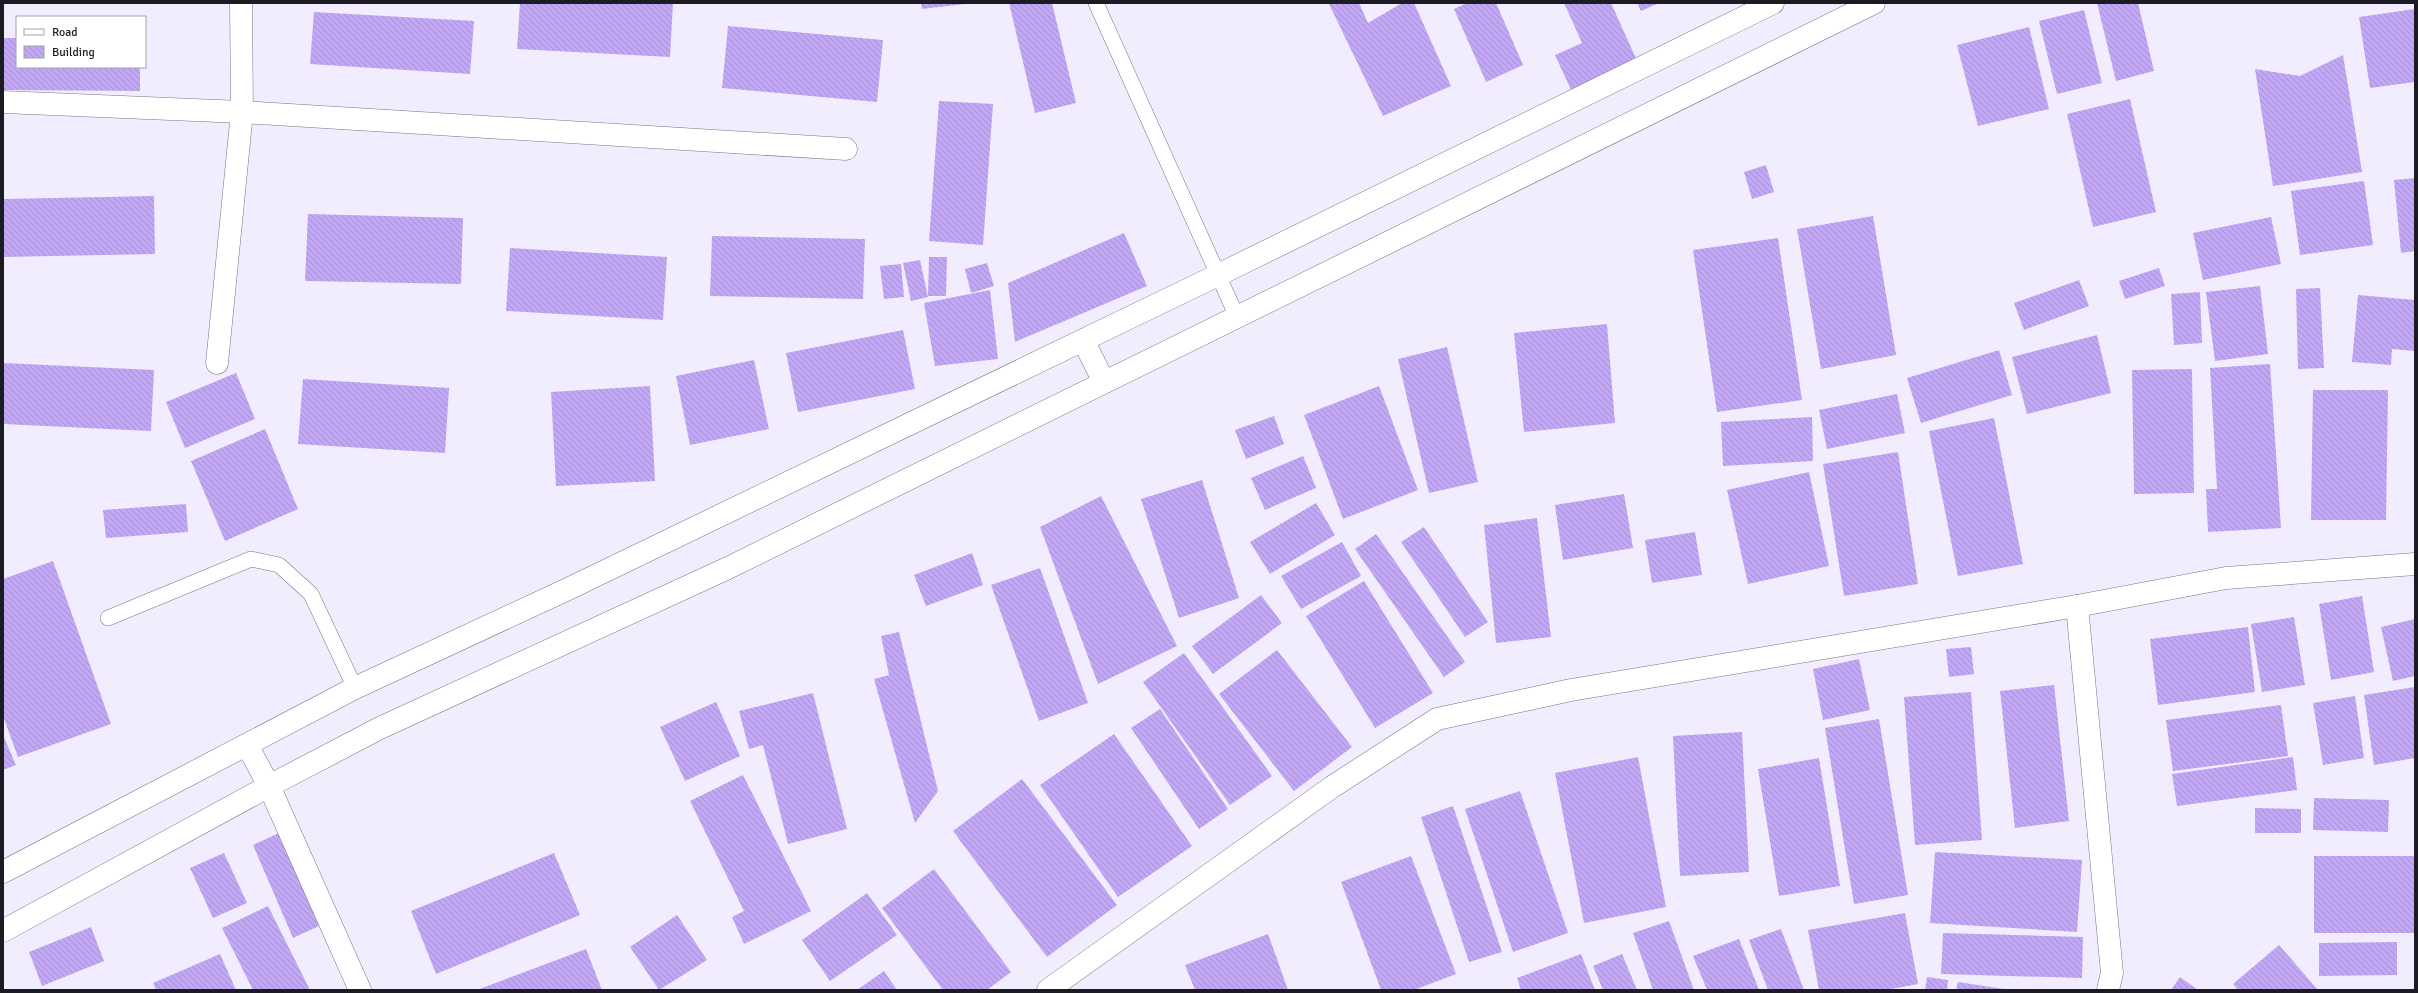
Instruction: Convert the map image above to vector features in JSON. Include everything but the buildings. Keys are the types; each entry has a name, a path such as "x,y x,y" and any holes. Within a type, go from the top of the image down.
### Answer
{"street":[{"path":"217,363 242,112 241,3"},
{"path":"3,872 355,688 568,589 1218,275 1773,3"},
{"path":"3,931 269,786 380,728 728,568 1874,3"},
{"path":"3,102 242,112 846,149"},
{"path":"1083,340 1104,382"},
{"path":"1048,990 1332,787 1437,719 1571,690 2077,606 2226,578 2415,564"},
{"path":"2077,606 2112,973 2108,990"},
{"path":"247,745 269,786 360,990"}],"lane":[{"path":"1096,3 1237,317"},
{"path":"108,618 251,559 279,565 311,594 355,688"}]}
